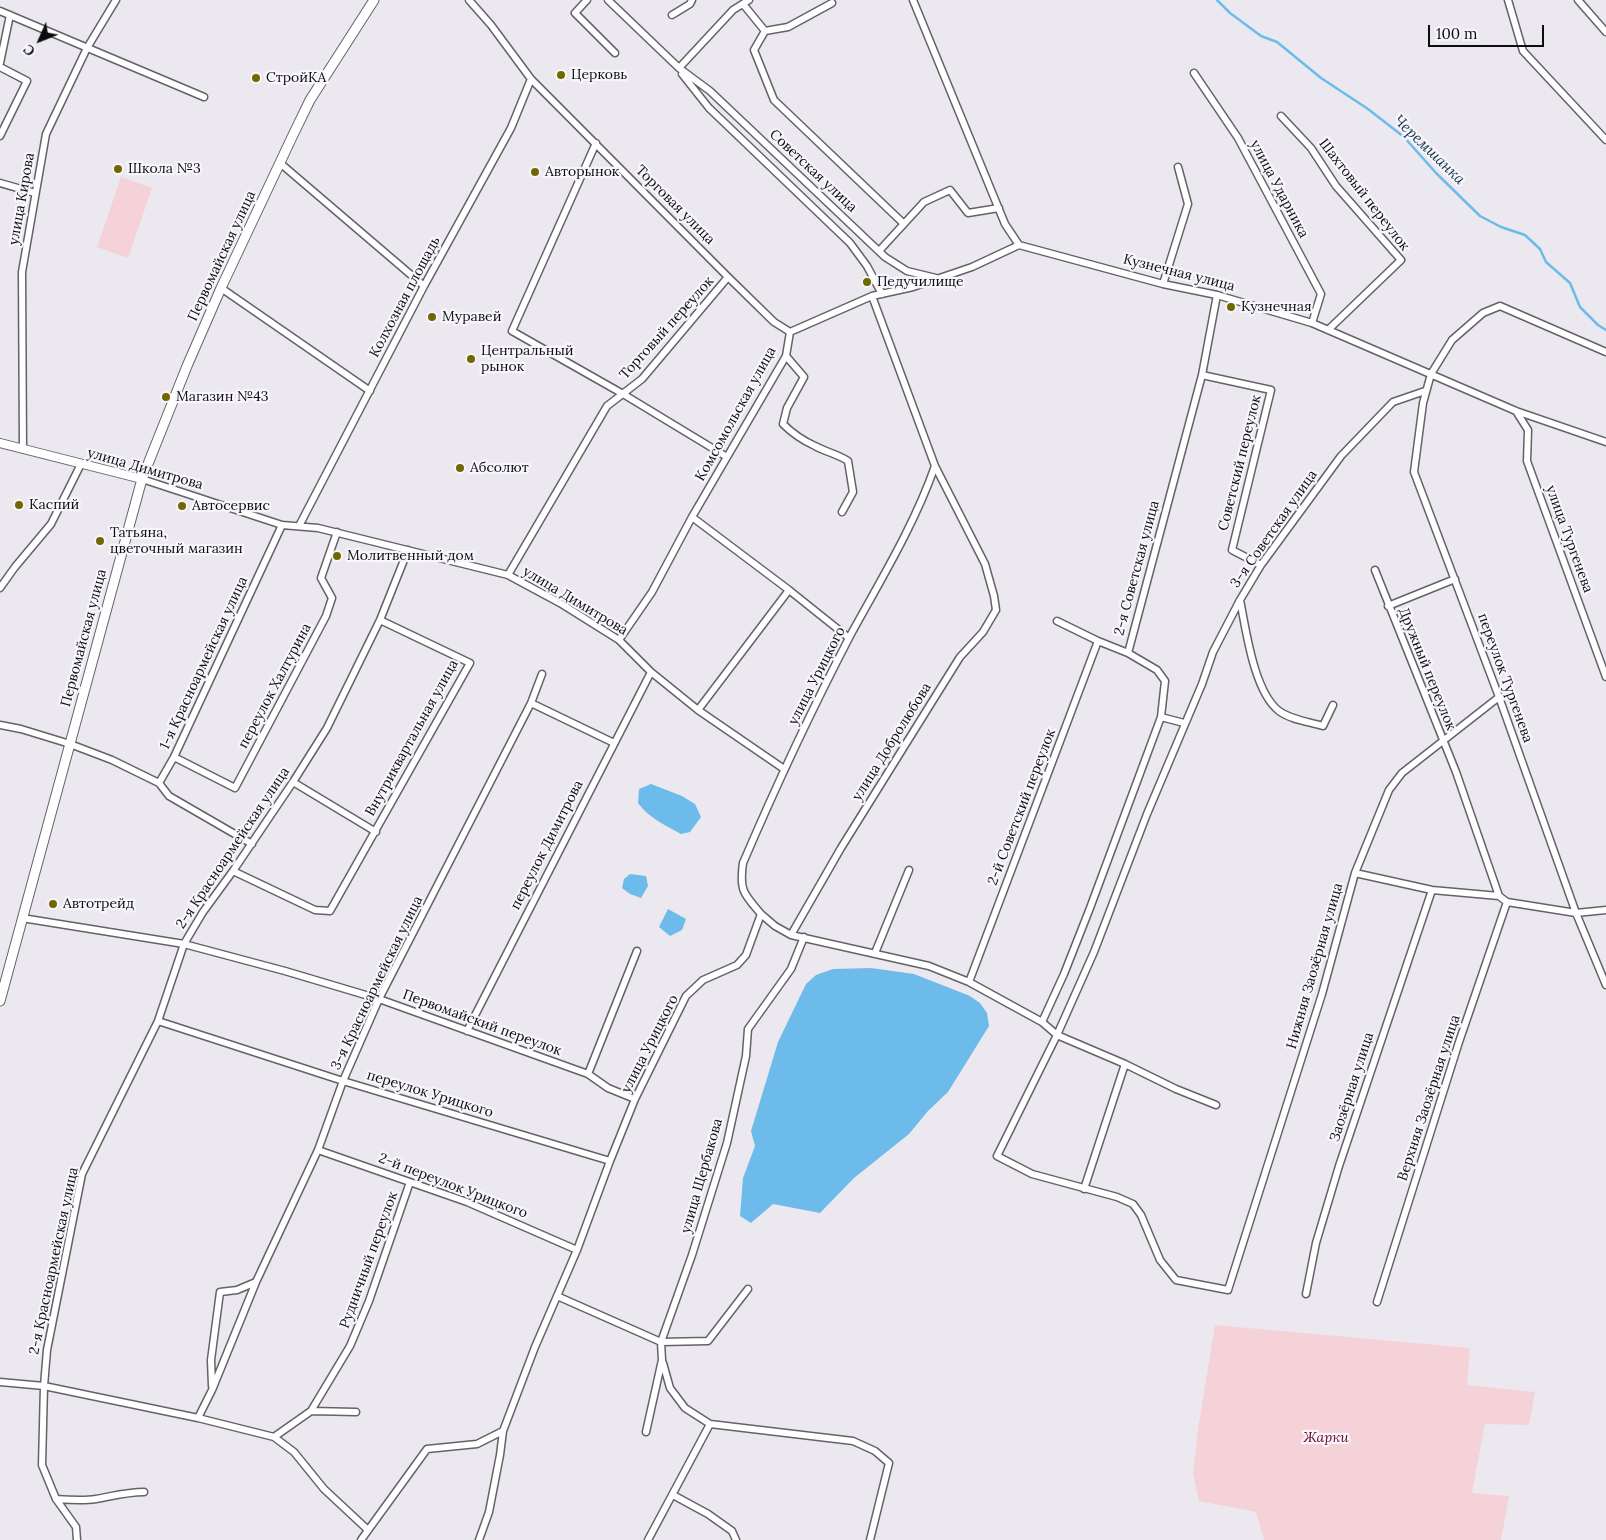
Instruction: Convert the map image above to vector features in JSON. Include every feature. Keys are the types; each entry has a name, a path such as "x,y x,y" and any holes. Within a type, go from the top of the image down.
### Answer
{"main road":[{"name":"Первомайская улица","path":"0,1001 3,976 22,918 142,479 221,288 310,100 374,0"}],"street":[{"name":"улица Кирова","path":"23,449 22,272 46,134 88,48 116,0"},
{"name":"Торговая улица","path":"469,0 491,25 531,79 774,322 790,332"},
{"path":"587,0 575,14 615,53"},
{"name":"Советская улица","path":"608,0 679,68 710,91 879,251 907,271 937,278"},
{"path":"672,14 690,4 692,0"},
{"path":"679,68 733,10 749,0"},
{"path":"790,332 872,296 912,287 972,267 1019,245 1005,224 913,0"},
{"path":"1508,0 1523,51 1606,140"},
{"path":"1578,0 1606,32"},
{"path":"764,31 788,27 832,3"},
{"path":"743,4 764,31"},
{"path":"0,11 204,97"},
{"path":"0,136 27,80 0,65 10,15"},
{"path":"764,31 754,50 774,100 903,223"},
{"name":"Советская улица","path":"679,68 709,108 850,243 867,266 882,294"},
{"name":"улица Ударника","path":"1194,72 1238,138 1321,294 1312,323"},
{"name":"Колхозная площадь","path":"299,526 424,286 511,128 531,79"},
{"name":"Шахтовый переулок","path":"1281,116 1312,148 1336,186 1401,260 1328,330"},
{"path":"596,143 512,332 623,394 727,457"},
{"path":"280,163 424,286"},
{"path":"1162,284 1188,204 1178,167"},
{"path":"0,183 35,193"},
{"path":"879,251 924,202 950,190 968,213 999,208"},
{"name":"Кузнечная улица","path":"1019,245 1162,284 1217,295 1312,323 1516,410 1606,442"},
{"name":"Торговый переулок","path":"508,575 607,406 642,379 728,277"},
{"path":"221,288 370,391"},
{"name":"2-я Советская улица","path":"1042,1022 1084,925 1161,717 1165,681 1157,670 1128,653 1202,375 1217,295"},
{"path":"872,296 935,466"},
{"name":"переулок Тургенева","path":"1606,352 1500,306 1483,313 1452,340 1431,374 1426,391 1414,472 1455,579 1576,913 1606,985"},
{"name":"Комсомольская улица","path":"619,640 652,592 692,517 786,356 790,332"},
{"path":"786,356 804,377 787,408 783,424 816,447 839,455 848,461 852,492 842,512"},
{"name":"Советский переулок","path":"1202,375 1271,390 1232,550 1261,565"},
{"name":"3-я Советская улица","path":"1333,705 1324,726 1285,715 1278,710 1264,692 1248,645 1240,600 1261,565 1341,456 1393,402 1426,391"},
{"name":"улица Тургенева","path":"1516,410 1528,430 1527,461 1606,677"},
{"name":"улица Димитрова","path":"0,443 142,479 282,525 318,528 337,532 508,575 560,603 619,640 652,672 698,710 784,769"},
{"path":"0,588 51,524 82,464"},
{"name":"улица Добролюбова","path":"791,934 841,848 960,657 983,632 996,610 985,564 935,466"},
{"name":"улица Урицкого","path":"479,1540 489,1512 503,1431 535,1346 577,1250 635,1099 686,996 703,980 737,965 746,955 761,914 744,894 740,880 743,863 784,769 849,638 902,541 927,489 935,466"},
{"path":"692,517 849,638"},
{"name":"1-я Красноармейская улица","path":"159,783 174,757 282,525"},
{"name":"переулок Халтурина","path":"174,757 235,788 326,616 332,598 321,578 337,532"},
{"name":"2-я Красноармейская улица","path":"77,1540 76,1527 56,1498 42,1465 47,1350 82,1174 158,1021 184,944 203,912 294,782 327,728 380,620 408,550"},
{"name":"Дружный переулок","path":"1375,570 1442,741"},
{"name":"Дружный переулок","path":"1388,606 1455,579"},
{"path":"698,710 789,590"},
{"path":"1125,1064 1084,1189 1032,1174 997,1156 1094,952 1147,814 1202,684 1213,652 1240,600"},
{"name":"Внутриквартальная улица","path":"233,870 315,910 330,911 470,663 380,620"},
{"path":"1056,621 1128,653"},
{"name":"2-й Советский переулок","path":"969,982 1098,641"},
{"name":"переулок Димитрова","path":"466,1031 652,672"},
{"name":"3-я Красноармейская улица","path":"198,1418 212,1390 256,1282 318,1150 343,1081 379,1000 531,703 542,674"},
{"name":"Нижняя Заозёрная улица","path":"1084,1189 1117,1197 1133,1204 1141,1215 1160,1260 1176,1280 1228,1290 1322,994 1355,873 1389,790 1402,773 1498,697"},
{"path":"531,703 614,743"},
{"path":"1161,717 1184,723"},
{"path":"0,726 21,729 70,744 112,760 159,783 169,796 252,844"},
{"path":"1442,741 1456,772 1499,896"},
{"path":"294,782 376,832"},
{"path":"875,953 909,870"},
{"path":"1355,873 1432,890 1499,896 1507,902 1576,913 1606,910"},
{"name":"Заозёрная улица","path":"1306,1294 1316,1243 1338,1166 1432,890"},
{"name":"Верхняя Заозёрная улица","path":"1378,1302 1453,1060 1507,902"},
{"path":"761,914 775,926 791,934 929,966 969,982 1042,1022 1056,1035 1216,1105"},
{"name":"Первомайский переулок","path":"22,918 184,944 285,971 379,1000 588,1074 608,1088 635,1099"},
{"name":"улица Щербакова","path":"646,1432 662,1360 661,1342 692,1255 727,1143 746,1056 748,1030 790,969 804,937"},
{"path":"588,1074 637,951"},
{"name":"переулок Урицкого","path":"158,1021 343,1081 610,1161"},
{"name":"2-й переулок Урицкого","path":"318,1150 466,1202 577,1250"},
{"name":"Рудничный переулок","path":"274,1437 311,1411 350,1346 369,1301 410,1182"},
{"path":"212,1390 211,1360 220,1292 237,1290 256,1282"},
{"path":"557,1296 661,1342 708,1342 748,1289"},
{"path":"662,1360 670,1388 686,1408 710,1424 853,1441 875,1451 889,1464 870,1540"},
{"path":"0,1382 44,1386 198,1418 274,1437 294,1452 324,1490 368,1530"},
{"path":"311,1411 356,1412"},
{"path":"648,1540 710,1424"},
{"path":"361,1540 427,1449 476,1444 503,1431"},
{"path":"56,1498 95,1499 126,1492 144,1492"},
{"path":"673,1494 708,1514 732,1531 736,1540"}],"green space":[{"path":"121,177 152,188 128,258 97,247"},
{"name":"Жарки","path":"1215,1325 1470,1348 1467,1385 1535,1392 1529,1425 1485,1424 1472,1493 1509,1496 1501,1540 1264,1540 1256,1512 1199,1501 1193,1474 1198,1429"}],"water":[{"path":"651,784 682,796 695,804 701,817 690,832 681,834 652,817 642,808 638,803 639,789"},
{"path":"630,874 646,876 648,886 641,898 630,894 622,888 624,879"},
{"path":"668,909 686,919 682,930 670,936 659,927"},
{"path":"871,968 914,974 970,996 980,1003 987,1013 989,1026 948,1092 928,1111 909,1134 854,1178 820,1213 773,1204 751,1223 740,1216 743,1178 755,1146 751,1131 778,1042 806,984 816,975 833,969"}],"waterway":[{"name":"Черемшанка","path":"1217,0 1230,13 1261,36 1277,42 1321,78 1368,109 1404,137 1436,173 1480,216 1501,227 1525,235 1540,249 1546,262 1570,283 1580,307 1598,325 1606,330"}],"place":[{"name":"Церковь","path":"561,75"},
{"name":"СтройКА","path":"256,78"},
{"name":"Школа №3","path":"118,169"},
{"name":"Авторынок","path":"535,172"},
{"name":"Педучилище","path":"867,282"},
{"name":"Кузнечная","path":"1231,307"},
{"name":"Муравей","path":"432,317"},
{"name":"Центральный рынок","path":"471,359"},
{"name":"Магазин №43","path":"166,397"},
{"name":"Абсолют","path":"460,468"},
{"name":"Каспий","path":"19,505"},
{"name":"Автосервис","path":"182,506"},
{"name":"Татьяна, цветочный магазин","path":"100,541"},
{"name":"Молитвенный дом","path":"337,556"},
{"name":"Автотрейд","path":"53,904"}]}
